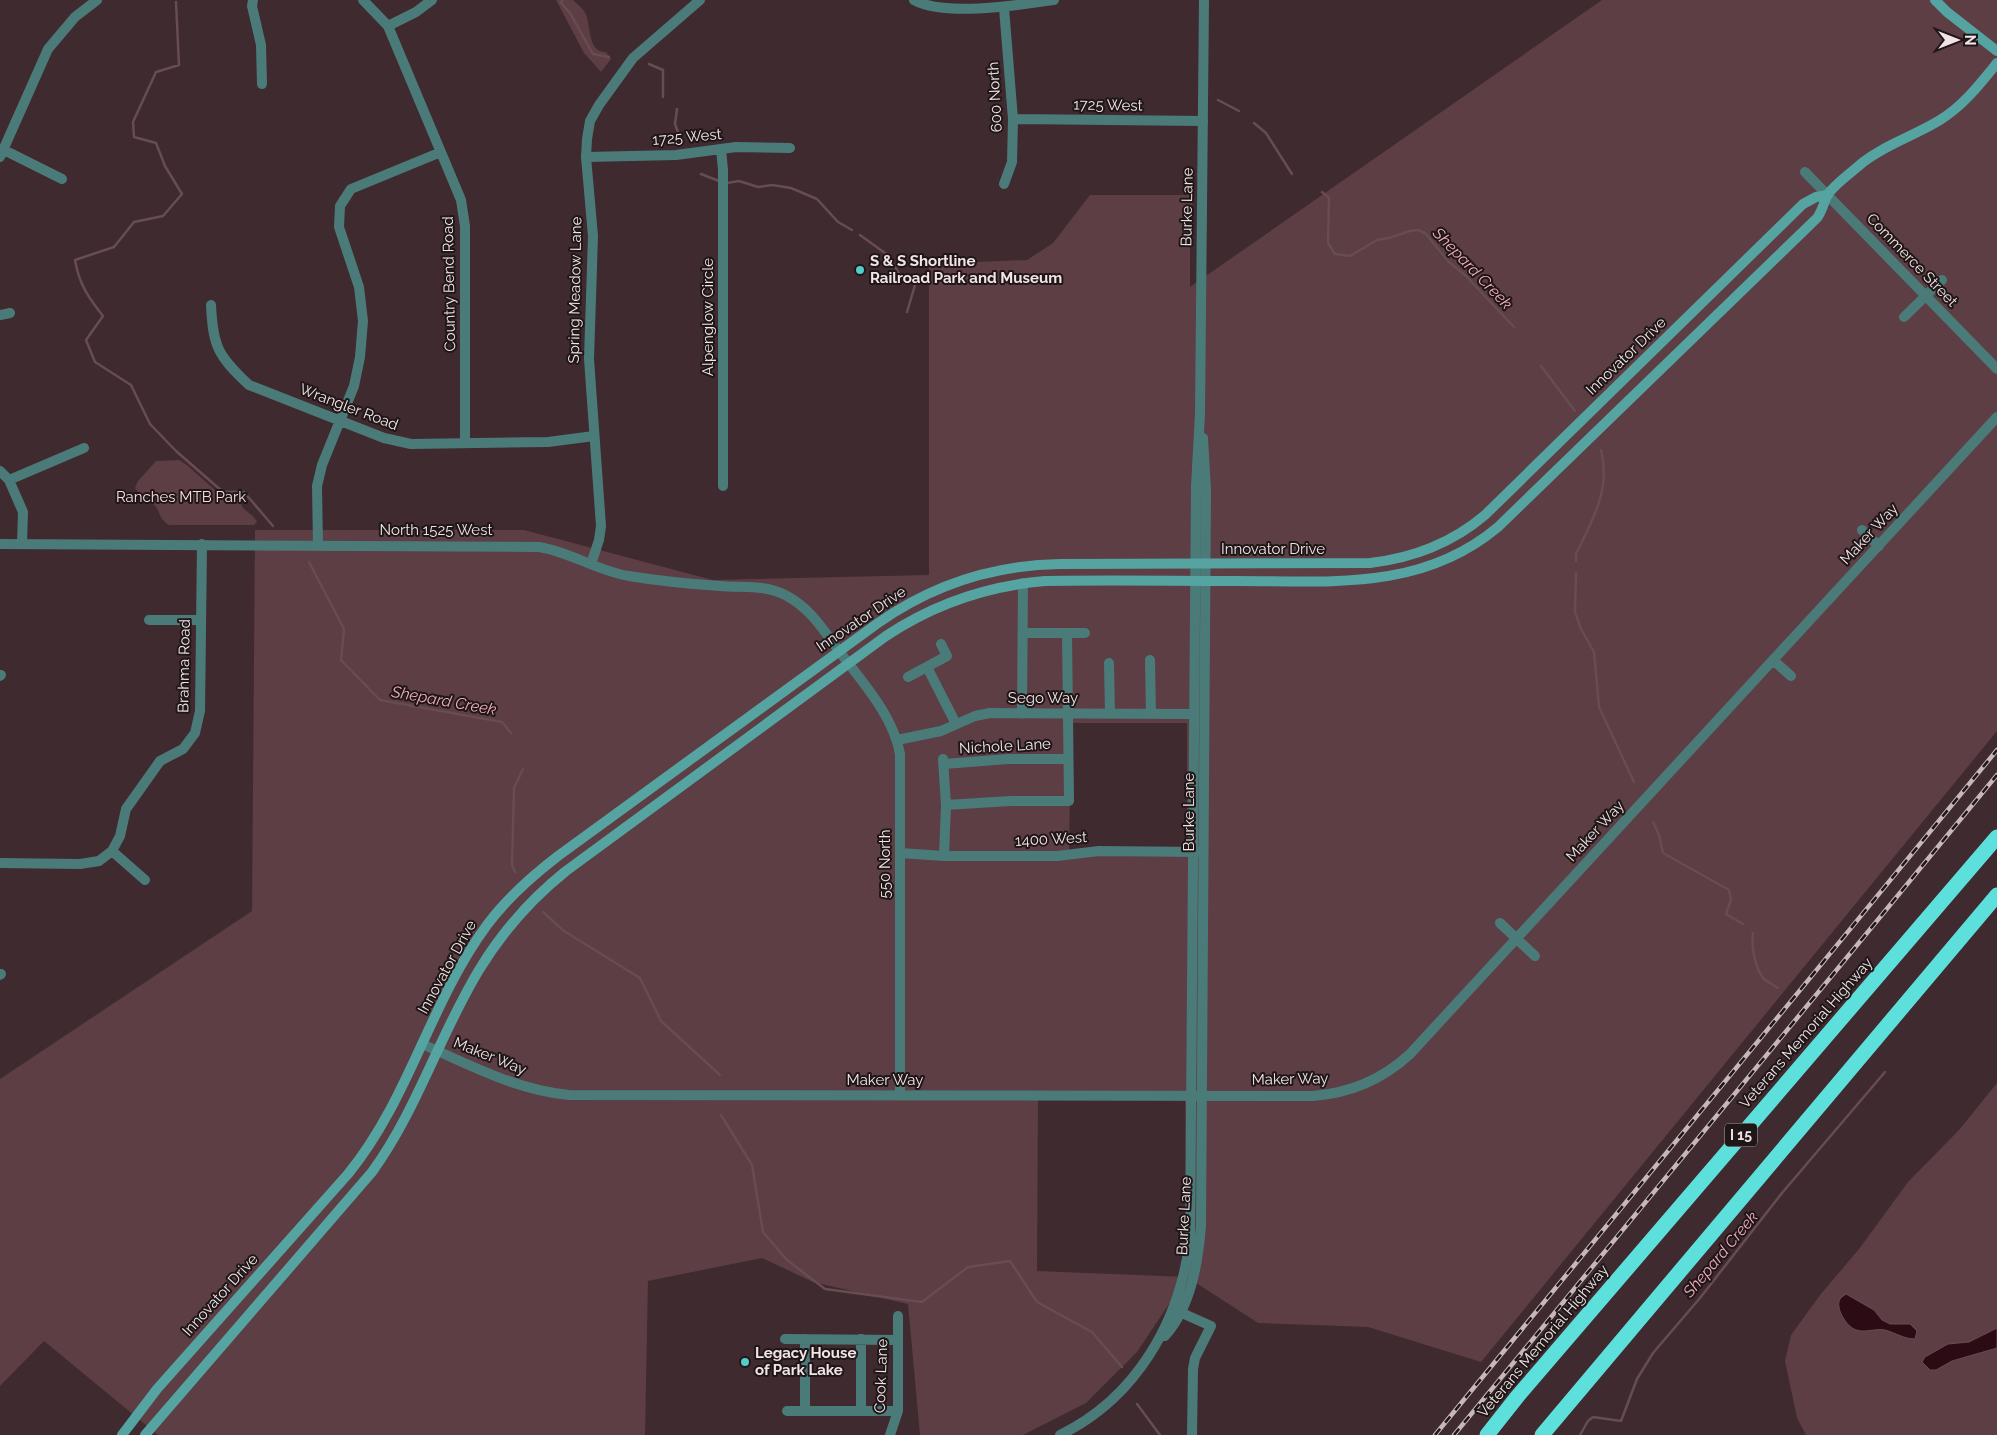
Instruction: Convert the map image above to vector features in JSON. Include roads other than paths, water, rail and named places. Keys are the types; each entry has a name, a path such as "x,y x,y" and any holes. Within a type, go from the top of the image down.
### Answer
{"highway":[{"name":"Veterans Memorial Highway","path":"1487,1435 1523,1389 1997,837"},
{"name":"I 15","path":"1542,1435 1997,895"}],"main road":[{"path":"1935,0 1946,12 1997,51"},
{"name":"Innovator Drive","path":"122,1435 157,1389 357,1162 387,1117 422,1044 476,941 499,910 521,887 558,856 884,619 914,600 942,586 976,575 1014,567 1045,564 1370,563 1409,556 1455,537 1486,515 1803,204 1816,197 1828,195 1875,154 1896,141 1930,126 1952,112 1968,98 1997,63"},
{"name":"Innovator Drive","path":"145,1435 372,1172 401,1126 470,986 487,957 517,918 540,893 574,866 848,663 898,628 932,609 976,593 1023,583 1063,581 1367,580 1421,569 1466,550 1498,526 1817,218 1825,205 1828,195"}],"street":[{"path":"62,179 2,153 48,49 75,16 97,0"},
{"path":"252,0 262,45 262,84"},
{"name":"Country Bend Road","path":"364,0 388,26 461,200 465,226 465,443"},
{"path":"388,26 416,12 432,0"},
{"name":"Spring Meadow Lane","path":"591,564 599,540 601,526 589,359 593,236 586,157 590,122 616,79 633,58 700,0"},
{"path":"914,0 940,8 1004,8 1054,0"},
{"name":"Burke Lane","path":"1060,1435 1090,1417 1121,1391 1138,1372 1157,1344 1177,1311 1190,1240 1196,1095 1200,564 1205,471 1200,414 1204,0"},
{"name":"600 North","path":"1004,8 1013,119 1012,162 1004,184"},
{"name":"1725 West","path":"1013,119 1203,121"},
{"name":"1725 West","path":"586,157 676,155 736,148 790,148"},
{"name":"Alpenglow Circle","path":"721,150 723,170 723,486"},
{"path":"318,545 317,486 322,466 354,386 360,357 363,321 358,287 339,227 340,206 351,189 441,152"},
{"name":"Commerce Street","path":"1805,172 1997,369"},
{"path":"1904,317 1942,280"},
{"name":"Wrangler Road","path":"212,305 213,332 220,352 232,369 249,385 384,438 411,444 548,442 594,436"},
{"name":"Maker Way","path":"422,1044 513,1083 553,1093 585,1095 1324,1095 1346,1091 1373,1081 1410,1054 1997,417"},
{"path":"9,480 84,448"},
{"path":"0,471 9,480 23,512 22,544"},
{"path":"1862,530 1879,546"},
{"name":"North 1525 West","path":"0,544 528,546 560,551 612,572 630,576 778,591 795,600 809,613 839,651"},
{"name":"Brahma Road","path":"112,851 120,836 126,809 160,762 183,749 195,733 200,711 202,544"},
{"name":"Burke Lane","path":"1198,852 1194,714 1200,581"},
{"path":"1022,714 1023,583"},
{"path":"149,620 200,620"},
{"path":"1022,633 1085,633"},
{"path":"944,856 946,805 1010,801 1069,802 1067,633"},
{"path":"908,677 947,656 941,644"},
{"name":"550 North","path":"839,651 887,717 897,740 900,762 900,1095"},
{"path":"1150,660 1151,714"},
{"path":"1773,660 1791,676"},
{"path":"1109,663 1110,713"},
{"path":"927,667 956,724"},
{"name":"Sego Way","path":"897,740 942,731 975,716 990,713 1194,714"},
{"name":"Nichole Lane","path":"946,805 943,762 1068,759"},
{"path":"0,863 80,864 99,861 112,851 145,880"},
{"name":"1400 West","path":"900,854 1065,856 1109,851 1198,852"},
{"path":"1500,923 1536,956"},
{"path":"1177,1311 1211,1326 1195,1358 1192,1369 1192,1435"},
{"name":"Cook Lane","path":"890,1435 898,1411 898,1316"},
{"path":"785,1339 898,1340"},
{"path":"805,1339 805,1411"},
{"path":"861,1340 861,1411"},
{"path":"787,1411 898,1411"}],"waterway":[{"path":"562,0 561,3 570,13 593,54 609,57"},
{"name":"Shepard Creek","path":"176,2 179,65 156,72 133,122 134,137 156,143 165,166 182,194 163,216 134,222 114,247 75,260 85,290 103,316 86,340 95,362 131,385 150,424 176,451 223,492 244,492 273,526"},
{"path":"649,64 663,70 663,97"},
{"name":"Shepard Creek","path":"1218,100 1239,111"},
{"path":"677,109 675,124 682,143"},
{"name":"Shepard Creek","path":"1254,123 1266,133 1292,174"},
{"path":"701,174 719,181"},
{"path":"727,183 739,181 758,187 772,185 791,188 817,199 838,222 852,230"},
{"name":"Shepard Creek","path":"1322,192 1329,198 1328,243 1335,254 1350,256 1377,240 1418,230 1425,233 1449,262 1466,276 1514,327"},
{"path":"860,235 889,256 905,284"},
{"path":"907,312 915,285"},
{"name":"Shepard Creek","path":"1541,366 1575,411"},
{"name":"Shepard Creek","path":"1576,561 1576,554 1594,516 1602,491 1604,478 1601,450"},
{"name":"Shepard Creek","path":"309,562 344,629 341,660 380,700 502,722 511,733"},
{"name":"Shepard Creek","path":"1576,573 1575,612 1581,629 1594,652 1599,707 1634,782"},
{"name":"Shepard Creek","path":"515,872 512,865 514,788 523,769"},
{"name":"Shepard Creek","path":"1653,822 1659,835 1663,853 1729,890 1731,900 1726,914 1743,924"},
{"name":"Shepard Creek","path":"543,912 564,931 640,978 661,1021 720,1075"},
{"name":"Shepard Creek","path":"1753,933 1753,951 1758,969 1764,979 1778,988"},
{"name":"Shepard Creek","path":"1580,1435 1588,1421 1593,1417 1621,1421 1637,1379 1653,1353 1700,1298 1782,1193 1885,1072"},
{"name":"Shepard Creek","path":"721,1115 752,1165 763,1232 787,1260 825,1289 922,1302 968,1267 1010,1261 1037,1302 1092,1332 1122,1367"},
{"name":"Shepard Creek","path":"1137,1404 1160,1435"}],"railway":[{"path":"1435,1435 1997,750"},
{"path":"1454,1435 1997,775"}],"place":[{"name":"S & S Shortline Railroad Park and Museum","path":"860,270"},
{"name":"Legacy House of Park Lake","path":"745,1362"}],"park label":[{"name":"Ranches MTB Park","path":"181,497"}]}
